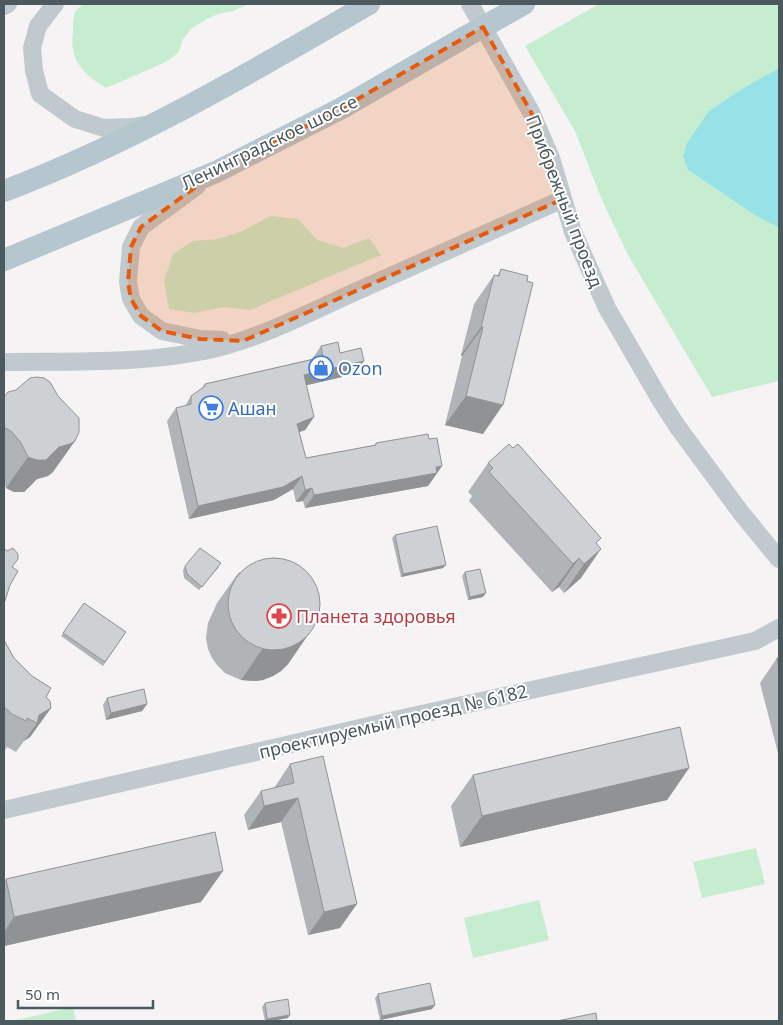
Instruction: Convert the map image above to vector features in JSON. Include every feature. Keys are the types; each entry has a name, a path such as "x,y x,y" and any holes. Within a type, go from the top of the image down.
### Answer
{"main road":[{"path":"4,191 87,157 159,122 369,4"},
{"name":"Ленинградское шоссе","path":"4,260 216,172 342,108 516,8"}],"street":[{"path":"4,6 8,4"},
{"path":"55,4 38,26 32,48 34,70 40,94 75,119 104,128 133,127 159,122"},
{"name":"Прибрежный проезд","path":"470,4 531,112 550,158 573,232 607,308 660,401 742,514 779,559"},
{"path":"216,172 141,227 131,247 128,282 131,299 142,316 162,331 200,339 243,341"},
{"path":"4,362 125,360 168,357 243,341 563,199"},
{"name":"проектируемый проезд № 6182","path":"4,810 398,719 756,641 779,628"}],"highlighted area":[{"path":"483,27 531,112 563,199 243,341 200,339 162,331 141,316 131,299 128,282 131,247 141,227 216,172 342,108"}],"green space":[{"path":"83,4 249,4 205,20 192,28 183,39 178,53 166,62 106,88 84,72 73,51 74,16 75,12"},
{"path":"599,4 779,4 779,68 743,88 709,111 688,170 753,214 779,228 779,381 712,397 628,255 602,200 575,131 525,46"},
{"path":"270,216 298,219 317,240 343,248 369,238 381,255 250,310 223,307 195,313 169,309 164,281 173,254 193,241 218,239 245,230"},
{"path":"756,848 765,884 702,898 693,862"},
{"path":"539,900 549,940 473,958 464,918"},
{"path":"73,1007 76,1021 12,1021"}],"water":[{"path":"779,68 779,228 753,214 688,170 683,157 687,143 709,111 743,88"}],"building":[{"path":"501,269 528,276 527,281 533,283 503,405 466,396 494,275 499,276"},
{"path":"338,342 340,353 361,348 364,361 304,375 314,417 297,424 306,458 428,434 429,439 437,438 442,466 436,467 437,473 314,495 312,488 305,490 302,476 283,487 198,506 176,408 191,404 191,396 205,386 205,384 323,357 321,346"},
{"path":"30,378 44,378 50,382 58,396 79,418 79,432 75,441 59,447 46,460 28,457 21,443 12,432 4,427 4,397 8,392 16,390"},
{"path":"509,444 513,448 518,444 601,538 596,543 601,549 584,564 579,558 573,564 489,472 493,468 488,463"},
{"path":"437,526 446,565 403,574 395,535"},
{"path":"4,548 7,551 13,548 18,554 18,559 12,567 18,571 10,585 4,604"},
{"path":"200,548 221,563 202,587 187,574 185,566"},
{"path":"274,558 291,562 306,572 316,587 320,604 316,621 306,636 291,646 274,650 257,646 242,636 232,621 228,604 232,587 242,572 257,562"},
{"path":"480,569 486,593 470,597 465,572"},
{"path":"84,603 126,632 105,662 63,633"},
{"path":"4,640 14,658 32,676 51,688 46,697 50,701 51,708 39,715 37,723 27,718 26,721 12,714 4,707"},
{"path":"144,689 147,704 111,713 107,698"},
{"path":"680,727 689,768 482,816 473,775"},
{"path":"323,756 357,904 324,912 298,798 264,806 261,791 294,783 290,764"},
{"path":"215,832 223,871 14,917 6,879"},
{"path":"430,983 435,1005 382,1016 378,994"},
{"path":"288,999 290,1015 267,1019 265,1003"},
{"path":"596,1013 597,1021 557,1021"}],"place":[{"name":"Ozon","path":"321,368"},
{"name":"Ашан","path":"211,408"},
{"name":"Планета здоровья","path":"279,616"}]}
